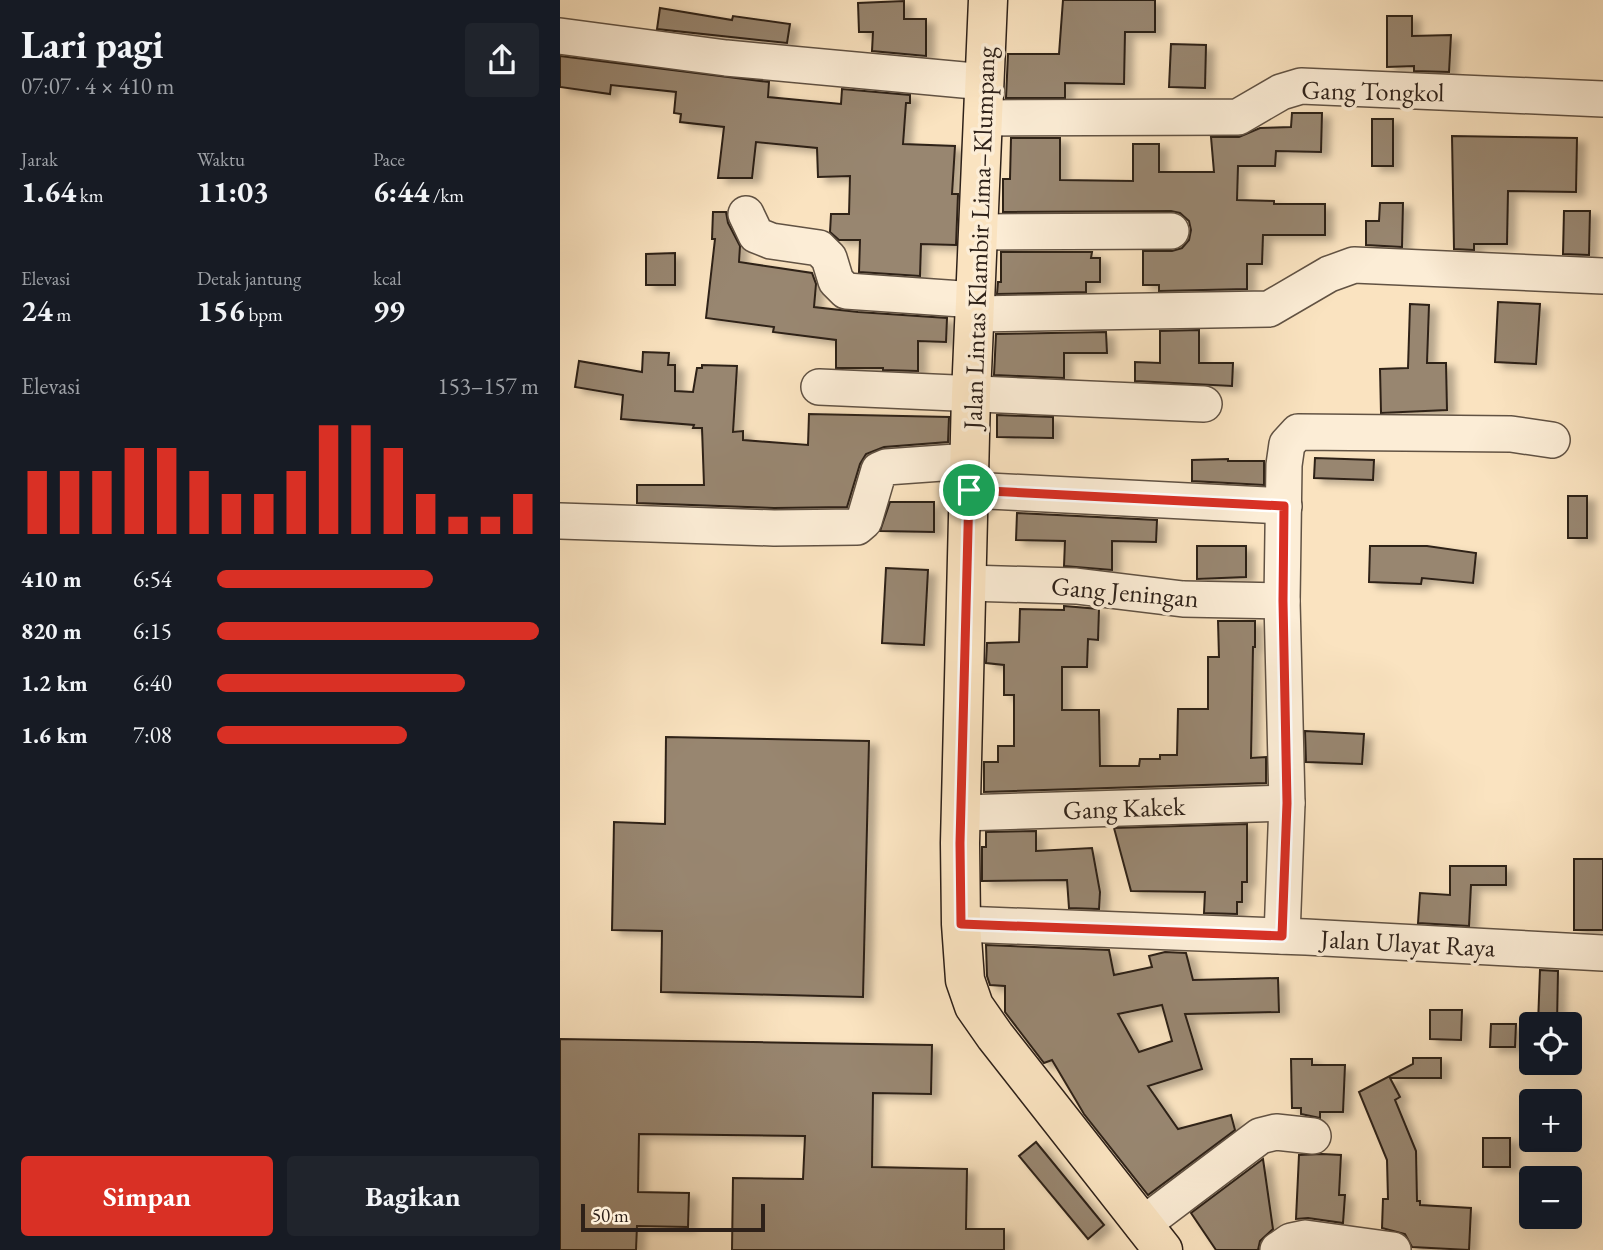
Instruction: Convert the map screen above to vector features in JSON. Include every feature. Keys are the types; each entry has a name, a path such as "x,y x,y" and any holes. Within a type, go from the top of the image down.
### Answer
{"main road":[{"name":"Jalan Lintas Klambir Lima–Klumpang","path":"988,0 971,395 962,813 961,924 965,980 974,1006 1020,1071 1153,1238"}],"street":[{"name":"Gang Tongkol","path":"560,36 726,58 984,100 1238,117 1281,92 1301,86 1603,99"},
{"path":"746,214 756,234 771,241 819,248 829,258 836,281 846,291 976,307 1269,309 1329,274 1354,265 1603,276"},
{"path":"979,232 1171,231"},
{"path":"819,387 1204,404"},
{"path":"1282,936 1287,803 1283,601 1284,465 1287,444 1298,432 1511,434 1552,440"},
{"path":"560,521 774,528 857,527 864,521 879,470 886,467 1284,506"},
{"name":"Gang Jeningan","path":"967,583 1076,586 1182,599 1283,601"},
{"name":"Gang Kakek","path":"962,813 1287,803"},
{"name":"Jalan Ulayat Raya","path":"961,924 1282,936 1603,953"},
{"path":"1153,1238 1259,1136 1276,1132 1313,1136"},
{"path":"1278,1250 1291,1241 1305,1238 1393,1250"}],"building":[{"path":"1063,0 1155,0 1155,32 1125,32 1124,84 1065,83 1065,98 1006,98 1008,54 1059,54"},
{"path":"904,1 904,19 926,19 926,56 872,51 873,32 859,32 858,3"},
{"path":"660,8 732,20 733,16 790,24 787,43 657,29"},
{"path":"1387,16 1412,16 1412,36 1451,35 1449,72 1414,71 1414,66 1387,67"},
{"path":"1171,44 1206,45 1205,88 1169,87"},
{"path":"560,56 769,82 768,97 841,104 842,89 910,95 910,103 906,103 903,144 955,146 952,194 958,194 956,245 921,244 920,276 859,272 860,240 839,240 830,232 831,214 849,214 850,176 818,177 817,148 756,142 752,178 718,178 724,127 680,122 681,114 674,113 676,92 611,85 610,94 560,87"},
{"path":"1292,113 1322,113 1321,152 1276,151 1275,166 1238,166 1237,200 1274,201 1274,204 1325,204 1325,235 1263,235 1262,264 1247,264 1247,289 1159,291 1159,285 1143,285 1143,251 1172,251 1182,248 1189,240 1189,221 1180,213 1003,212 1003,179 1010,179 1011,138 1060,138 1060,180 1133,181 1133,144 1159,144 1159,172 1214,172 1211,137 1239,137 1260,128 1291,127"},
{"path":"1372,119 1393,119 1393,166 1372,166"},
{"path":"1452,136 1577,138 1576,192 1508,191 1507,244 1474,244 1474,250 1454,249"},
{"path":"1380,203 1403,203 1402,247 1366,245 1366,221 1379,221"},
{"path":"1564,211 1590,211 1589,255 1563,254"},
{"path":"713,212 726,212 728,223 740,246 739,262 812,273 816,284 814,307 947,318 946,342 918,341 918,371 836,368 836,340 773,332 774,327 706,318 715,239 712,239"},
{"path":"1001,252 1092,252 1091,258 1100,258 1100,282 1086,282 1086,292 997,294 998,282 1001,282"},
{"path":"675,253 675,285 646,285 646,254"},
{"path":"1498,302 1540,304 1536,364 1495,362"},
{"path":"1410,304 1429,305 1427,363 1446,363 1447,410 1381,413 1380,369 1408,368"},
{"path":"1199,330 1199,363 1233,363 1232,386 1135,381 1135,362 1160,363 1160,331"},
{"path":"1106,332 1107,353 1064,353 1064,378 994,375 996,334"},
{"path":"643,352 669,353 668,365 675,365 675,391 693,392 697,368 702,368 702,365 737,366 733,432 743,431 743,440 808,445 809,414 949,417 948,442 884,447 866,454 860,464 847,507 774,508 637,503 637,485 704,485 702,428 621,419 623,395 575,387 579,361 642,372"},
{"path":"997,415 1053,417 1053,438 997,437"},
{"path":"1315,458 1374,460 1373,480 1314,478"},
{"path":"1192,460 1264,461 1264,485 1192,481"},
{"path":"1568,496 1587,496 1587,538 1568,538"},
{"path":"890,502 934,502 934,532 880,531"},
{"path":"1017,513 1157,520 1156,542 1112,541 1112,570 1064,566 1065,541 1016,540"},
{"path":"1197,546 1246,546 1246,577 1197,579"},
{"path":"1370,546 1427,546 1476,553 1473,583 1422,578 1421,584 1369,582"},
{"path":"886,568 928,570 924,645 882,643"},
{"path":"1064,606 1099,609 1098,640 1088,639 1087,667 1062,667 1062,710 1099,710 1100,766 1139,766 1140,759 1160,759 1160,755 1177,755 1178,709 1208,709 1208,657 1219,657 1218,621 1255,621 1251,758 1266,757 1266,783 984,792 984,762 998,762 998,746 1014,746 1014,695 1004,695 1004,665 986,663 987,643 1019,642 1020,609 1064,610"},
{"path":"1305,731 1364,734 1362,764 1306,762"},
{"path":"666,737 869,741 863,997 661,992 662,931 612,930 614,822 665,824"},
{"path":"1247,824 1247,882 1242,882 1242,902 1237,902 1237,914 1204,913 1205,892 1131,891 1114,828"},
{"path":"1036,831 1036,851 1092,848 1100,892 1099,909 1069,908 1067,880 982,881 982,847 986,847 986,832"},
{"path":"1574,859 1603,859 1603,930 1574,930"},
{"path":"1450,866 1506,866 1506,885 1471,885 1469,926 1418,923 1420,893 1450,895"},
{"path":"986,945 1109,950 1114,975 1152,967 1149,956 1165,952 1186,953 1193,980 1278,978 1279,1012 1185,1014 1202,1069 1148,1086 1178,1129 1231,1115 1235,1130 1148,1195 1084,1114 1052,1060 1044,1063 1005,1012 1005,986 990,985","holes":["1162,1005 1172,1041 1139,1052 1118,1014"]},
{"path":"1540,970 1558,971 1557,1012 1538,1012"},
{"path":"1430,1010 1462,1010 1461,1040 1430,1039"},
{"path":"1491,1024 1516,1024 1515,1047 1490,1047"},
{"path":"560,1039 932,1045 931,1094 873,1093 872,1167 967,1169 966,1229 1004,1229 1004,1250 732,1250 733,1178 803,1179 805,1136 639,1134 638,1192 689,1193 688,1227 637,1226 636,1250 560,1250"},
{"path":"1413,1058 1441,1058 1441,1078 1390,1078 1400,1097 1395,1100 1416,1151 1417,1201 1420,1201 1420,1205 1471,1208 1469,1250 1412,1247 1405,1234 1382,1228 1383,1199 1388,1199 1387,1160 1359,1092 1413,1064"},
{"path":"1291,1059 1312,1059 1312,1065 1345,1065 1343,1112 1320,1112 1320,1118 1301,1114 1301,1108 1292,1108"},
{"path":"1483,1138 1510,1138 1510,1167 1483,1167"},
{"path":"1036,1142 1104,1225 1088,1239 1019,1156"},
{"path":"1299,1155 1341,1155 1339,1195 1345,1195 1343,1223 1296,1219"},
{"path":"1263,1159 1273,1229 1260,1241 1258,1250 1216,1250 1191,1213"}],"route":[{"path":"969,490 1284,506 1287,803 1282,936 961,924 960,843 969,490"}]}
